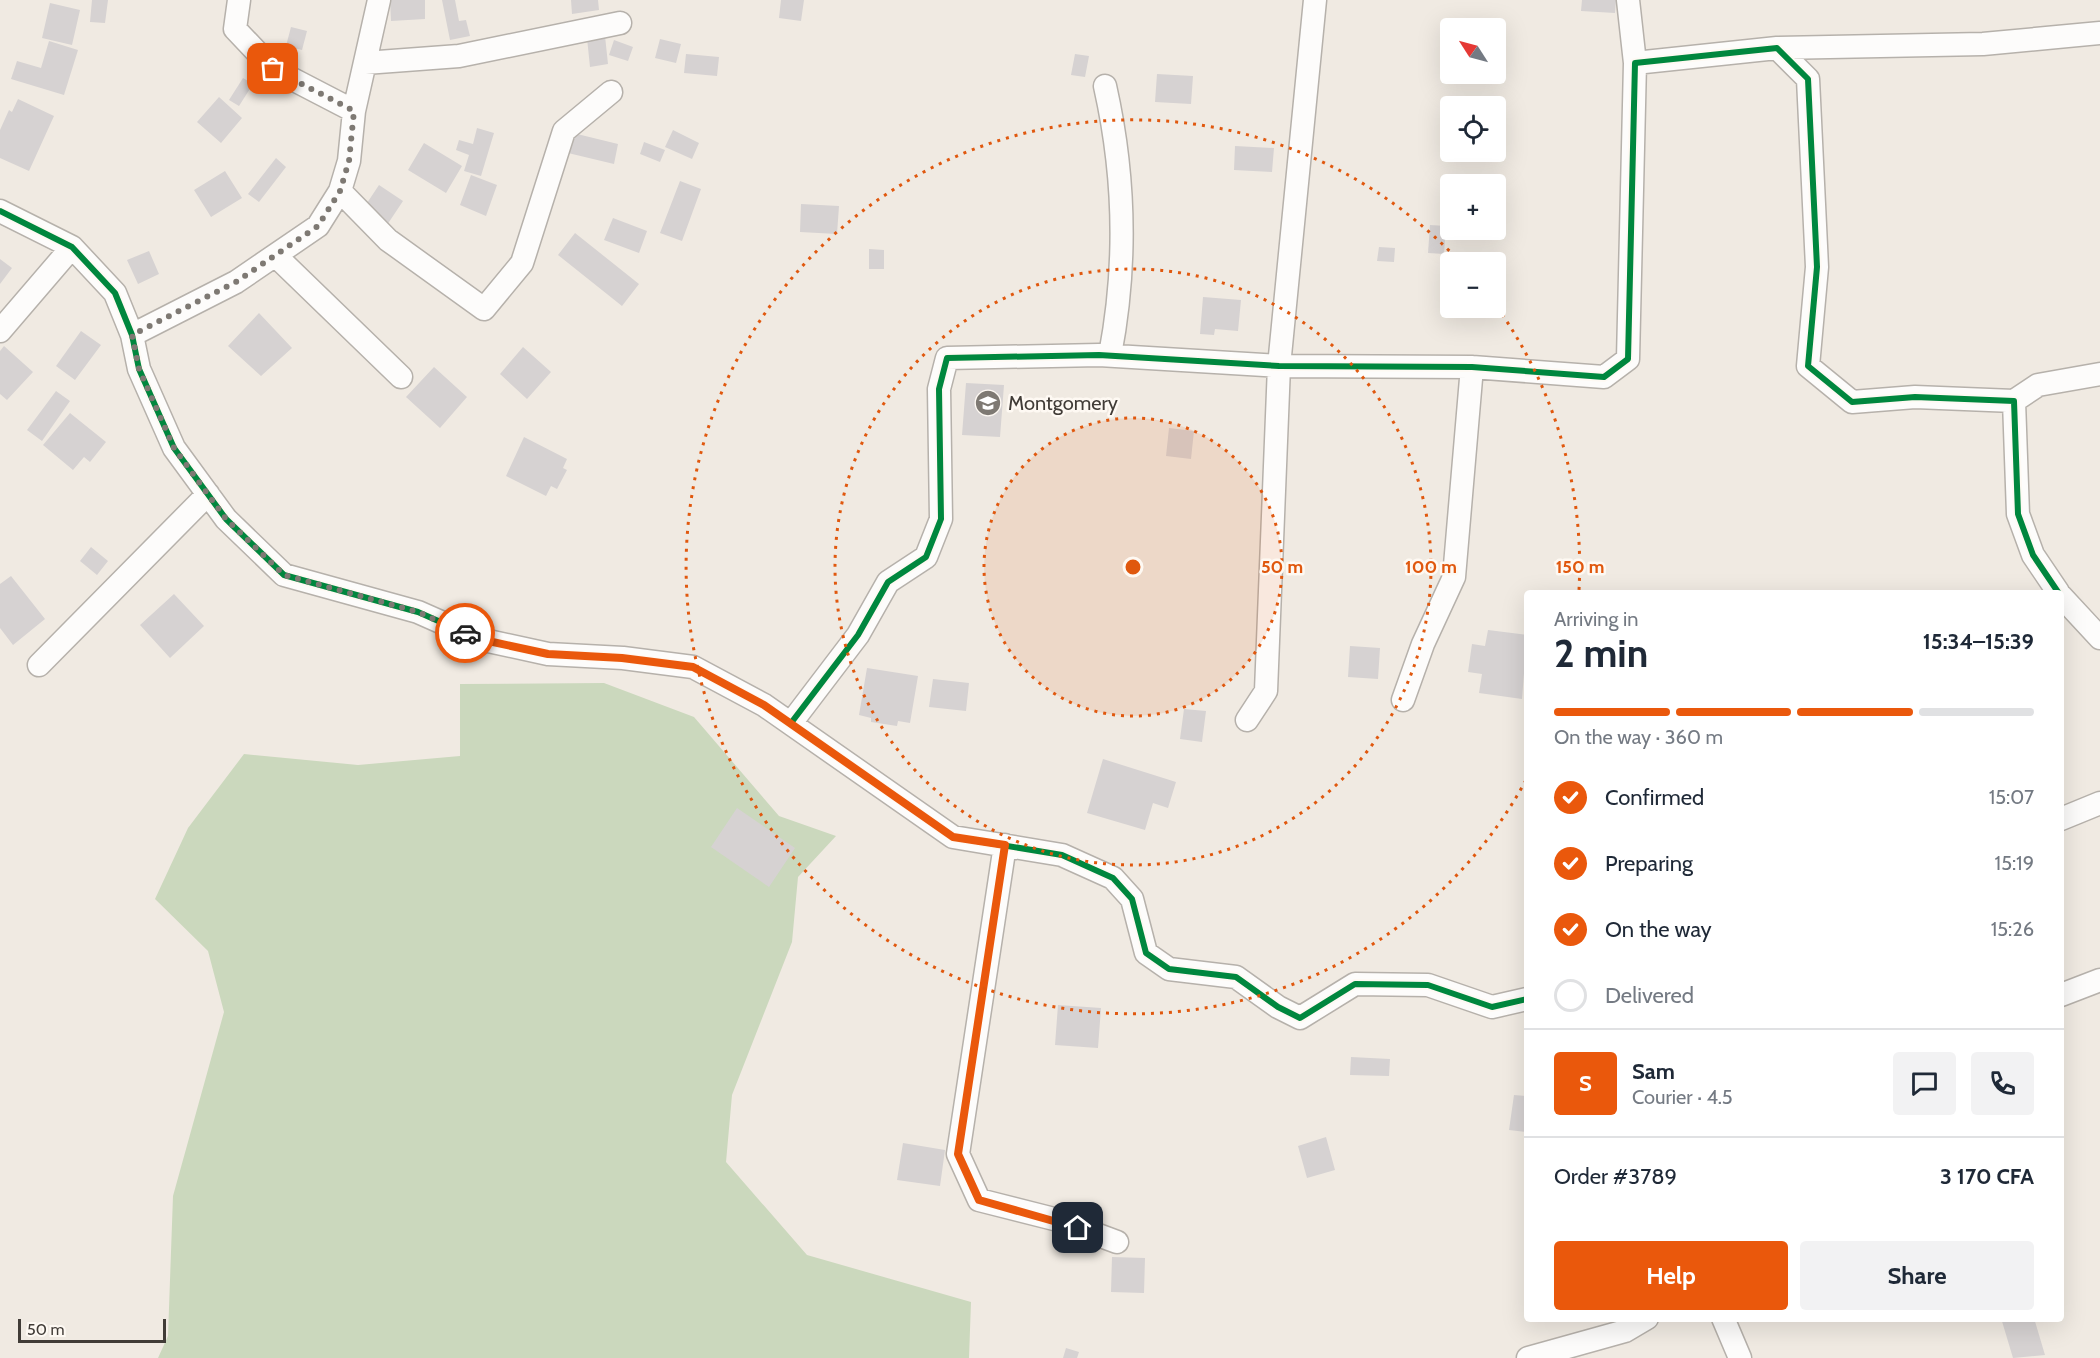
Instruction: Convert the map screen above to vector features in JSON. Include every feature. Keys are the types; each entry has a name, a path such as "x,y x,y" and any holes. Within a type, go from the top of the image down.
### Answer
{"street":[{"path":"239,0 235,29 273,69 354,111"},
{"path":"132,335 236,282 318,226 340,191 349,161 354,111 379,0"},
{"path":"1247,720 1266,691 1279,366 1315,0"},
{"path":"791,723 858,635 888,582 926,557 941,519 939,389 947,358 1110,355 1279,366 1472,367 1604,377 1628,359 1635,63 1628,0"},
{"path":"365,63 459,56 620,23"},
{"path":"1635,63 1777,48 1983,44 2100,33"},
{"path":"1777,48 1808,79 1817,267 1808,366 1852,402 1915,397 2014,401 2038,386 2100,374"},
{"path":"1105,86 1116,136 1122,215 1120,303 1110,355"},
{"path":"340,191 388,240 484,309 522,263 564,131 611,92"},
{"path":"0,211 72,246 115,293 132,335 139,369 174,448 226,519 284,575 418,612 479,639 548,654 622,658 693,667 764,705 953,837 1062,855 1113,878 1132,899 1146,953 1169,969 1236,976 1278,1007 1300,1018 1355,984 1428,985 1492,1007 1524,1000"},
{"path":"0,331 72,246"},
{"path":"276,255 401,377"},
{"path":"1403,700 1423,644 1454,577 1472,367"},
{"path":"2014,401 2018,514 2033,555 2057,590"},
{"path":"39,665 208,494"},
{"path":"2064,598 2100,638"},
{"path":"2064,818 2100,803"},
{"path":"1005,845 958,1154 979,1200 1058,1220 1117,1242"},
{"path":"2064,994 2100,980"},
{"path":"1528,1358 1625,1331 1640,1322"},
{"path":"1725,1322 1740,1358"}],"green space":[{"path":"604,683 694,717 779,816 836,836 798,877 792,942 732,1095 726,1162 807,1255 971,1302 969,1358 158,1358 168,1336 173,1196 224,1012 208,951 155,899 188,828 244,754 358,765 460,756 460,684"}],"building":[{"path":"92,0 108,0 105,23 90,22"},
{"path":"390,0 425,0 425,19 391,21"},
{"path":"442,0 455,0 459,21 466,20 470,36 450,40"},
{"path":"571,0 598,0 599,10 572,14"},
{"path":"781,0 804,0 801,21 779,18"},
{"path":"1582,0 1616,0 1615,13 1581,11"},
{"path":"50,3 80,10 72,45 42,38"},
{"path":"291,27 307,31 302,50 286,46"},
{"path":"605,36 608,64 590,67 587,38"},
{"path":"660,39 681,44 676,63 655,58"},
{"path":"614,40 633,47 628,61 609,55"},
{"path":"49,41 78,50 64,95 11,79 17,61 41,68"},
{"path":"686,54 719,57 717,76 684,73"},
{"path":"1075,54 1089,56 1085,77 1071,75"},
{"path":"1157,74 1193,76 1191,104 1155,102"},
{"path":"243,78 253,84 239,106 229,100"},
{"path":"219,97 242,118 221,143 197,122"},
{"path":"18,99 54,116 29,171 0,158 0,130 9,110 12,112"},
{"path":"477,128 494,133 481,176 464,171 469,155 456,150 459,140 473,144"},
{"path":"673,130 699,143 692,159 665,147"},
{"path":"573,133 618,144 614,164 568,153"},
{"path":"644,142 665,150 660,162 640,154"},
{"path":"424,143 462,166 446,193 408,170"},
{"path":"1235,146 1274,148 1272,172 1234,170"},
{"path":"276,158 286,167 259,202 248,194"},
{"path":"225,171 242,198 211,217 194,190"},
{"path":"471,175 497,185 486,216 460,205"},
{"path":"680,181 701,189 682,241 660,233"},
{"path":"379,185 403,201 387,225 363,209"},
{"path":"801,204 839,206 837,234 800,232"},
{"path":"613,218 647,231 639,253 604,240"},
{"path":"1430,225 1440,226 1440,240 1445,240 1444,252 1428,253"},
{"path":"575,233 639,284 622,306 558,255"},
{"path":"1379,247 1395,248 1394,262 1377,261"},
{"path":"869,249 884,250 884,269 869,269"},
{"path":"149,251 159,274 138,284 127,260"},
{"path":"0,259 12,268 0,284"},
{"path":"1203,297 1241,300 1238,331 1215,329 1214,335 1200,334"},
{"path":"259,313 292,348 261,376 228,346"},
{"path":"81,331 101,345 75,380 56,366"},
{"path":"4,346 33,372 7,400 0,394 0,351"},
{"path":"523,347 551,372 527,399 500,374"},
{"path":"434,367 467,397 440,428 406,397"},
{"path":"966,383 1004,385 1000,437 962,435"},
{"path":"56,391 70,401 42,441 27,430"},
{"path":"70,413 106,442 90,462 84,457 73,470 43,445"},
{"path":"1169,428 1194,431 1191,459 1166,456"},
{"path":"524,437 567,459 563,468 567,470 557,489 551,486 546,496 506,476"},
{"path":"91,547 108,561 97,575 80,561"},
{"path":"11,576 45,619 13,645 0,628 0,584"},
{"path":"174,594 204,626 170,658 140,625"},
{"path":"1488,630 1524,635 1522,699 1479,693 1482,674 1468,672 1472,644 1485,646"},
{"path":"1350,646 1380,648 1378,679 1348,677"},
{"path":"867,668 918,676 910,723 898,721 897,726 871,722 871,718 859,715"},
{"path":"933,679 969,683 966,711 929,707"},
{"path":"1184,709 1206,711 1202,742 1180,739"},
{"path":"1103,759 1176,782 1168,808 1153,803 1145,830 1087,813"},
{"path":"737,808 795,848 769,887 711,847"},
{"path":"1058,1005 1101,1008 1098,1048 1055,1045"},
{"path":"1351,1057 1390,1059 1389,1076 1350,1075"},
{"path":"1514,1095 1524,1096 1524,1132 1509,1130"},
{"path":"1326,1137 1335,1170 1307,1178 1298,1146"},
{"path":"903,1143 945,1150 940,1186 897,1180"},
{"path":"1112,1257 1145,1258 1144,1293 1111,1292"},
{"path":"2002,1322 2035,1322 2045,1355 2013,1358"},
{"path":"1066,1348 1079,1352 1077,1358 1063,1358"}],"cycle path":[{"path":"791,723 858,635 888,582 926,557 941,519 939,389 947,358 1099,355 1279,366 1472,367 1604,377 1628,359 1635,63 1777,48 1808,79 1817,267 1808,366 1852,402 1915,397 2014,401 2018,514 2033,555 2057,590"},
{"path":"0,211 72,247 115,293 132,335 139,369 174,448 226,519 284,575 418,612 479,639 548,654 623,658 693,667 764,705 953,837 1062,855 1113,878 1132,899 1146,953 1169,969 1236,977 1278,1007 1300,1018 1355,984 1428,985 1492,1007 1524,1000"}],"way so far":[{"path":"273,69 354,111 349,161 340,191 318,226 236,282 132,335 139,369 174,448 226,519 284,575 418,612 465,633"}],"place":[{"name":"Montgomery","path":"988,403"}],"route":[{"path":"465,633 479,639 548,654 622,658 693,667 764,705 953,837 1005,845 958,1154 979,1200 1058,1220 1078,1228"}]}
